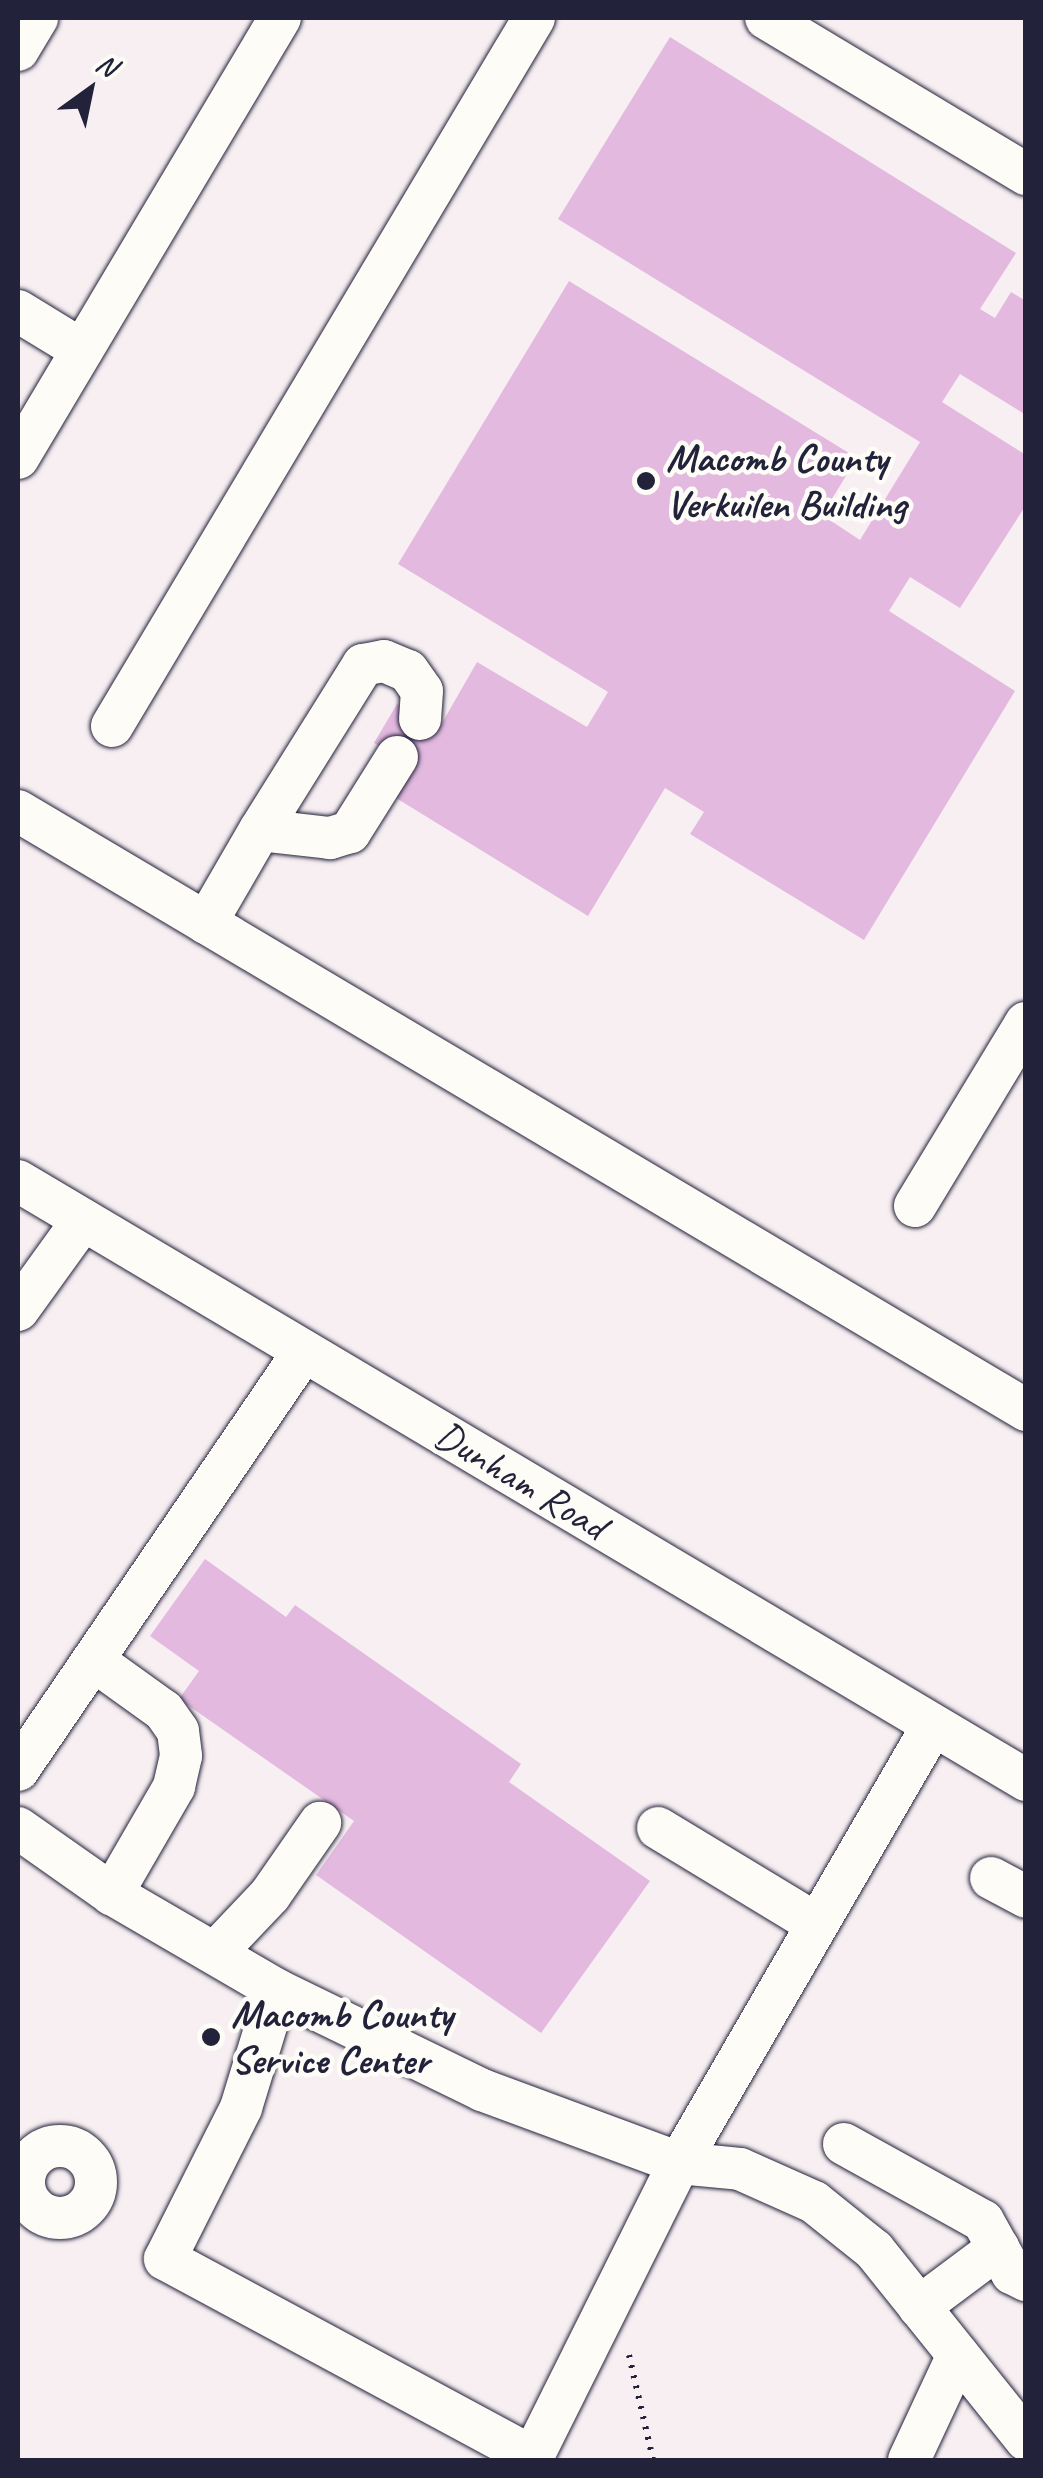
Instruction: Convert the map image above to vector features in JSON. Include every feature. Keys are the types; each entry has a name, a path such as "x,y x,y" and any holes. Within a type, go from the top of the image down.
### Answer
{"street":[{"path":"18,50 37,18"},
{"path":"23,435 82,350 280,18"},
{"path":"112,726 534,18"},
{"path":"766,18 1026,174"},
{"path":"18,311 82,350"},
{"path":"206,923 363,665 384,661 408,672 422,691 420,720"},
{"path":"260,830 330,838 350,832 397,757"},
{"path":"18,811 1026,1410"},
{"path":"915,1206 1026,1023"},
{"name":"Dunham Road","path":"18,1181 1026,1780"},
{"path":"18,1310 82,1220"},
{"path":"18,1770 304,1352"},
{"path":"92,1660 164,1710 178,1731 181,1756 174,1787 112,1894"},
{"path":"277,1990 241,2108 166,2259 532,2459 680,2163 815,1923 934,1726"},
{"path":"215,1954 270,1895 320,1823"},
{"path":"18,1828 112,1894 277,1990 482,2090 680,2163 740,2169 814,2202 874,2250 1026,2440"},
{"path":"658,1828 815,1923"},
{"path":"844,2144 983,2221 1012,2272 1026,2280"},
{"path":"919,2306 998,2248"},
{"path":"909,2460 958,2355"}],"path":[{"path":"614,2293 654,2460"}],"building":[{"name":"Macomb County Verkuilen Building","path":"670,37 1016,253 980,309 995,318 1011,292 1026,301 1026,415 960,374 942,402 1026,455 1026,505 960,608 910,577 889,611 1015,691 864,940 690,834 704,812 665,788 588,916 396,798 415,767 374,743 397,704 438,730 477,662 587,727 608,692 398,564 569,281 857,458 822,515 860,540 920,442 558,219"},
{"path":"205,1559 286,1617 295,1605 521,1764 509,1782 650,1881 541,2033 316,1875 354,1821 179,1699 199,1671 150,1636"}],"place":[{"name":"Macomb County Verkuilen Building","path":"646,481"},
{"name":"Macomb County Service Center","path":"211,2037"}]}
